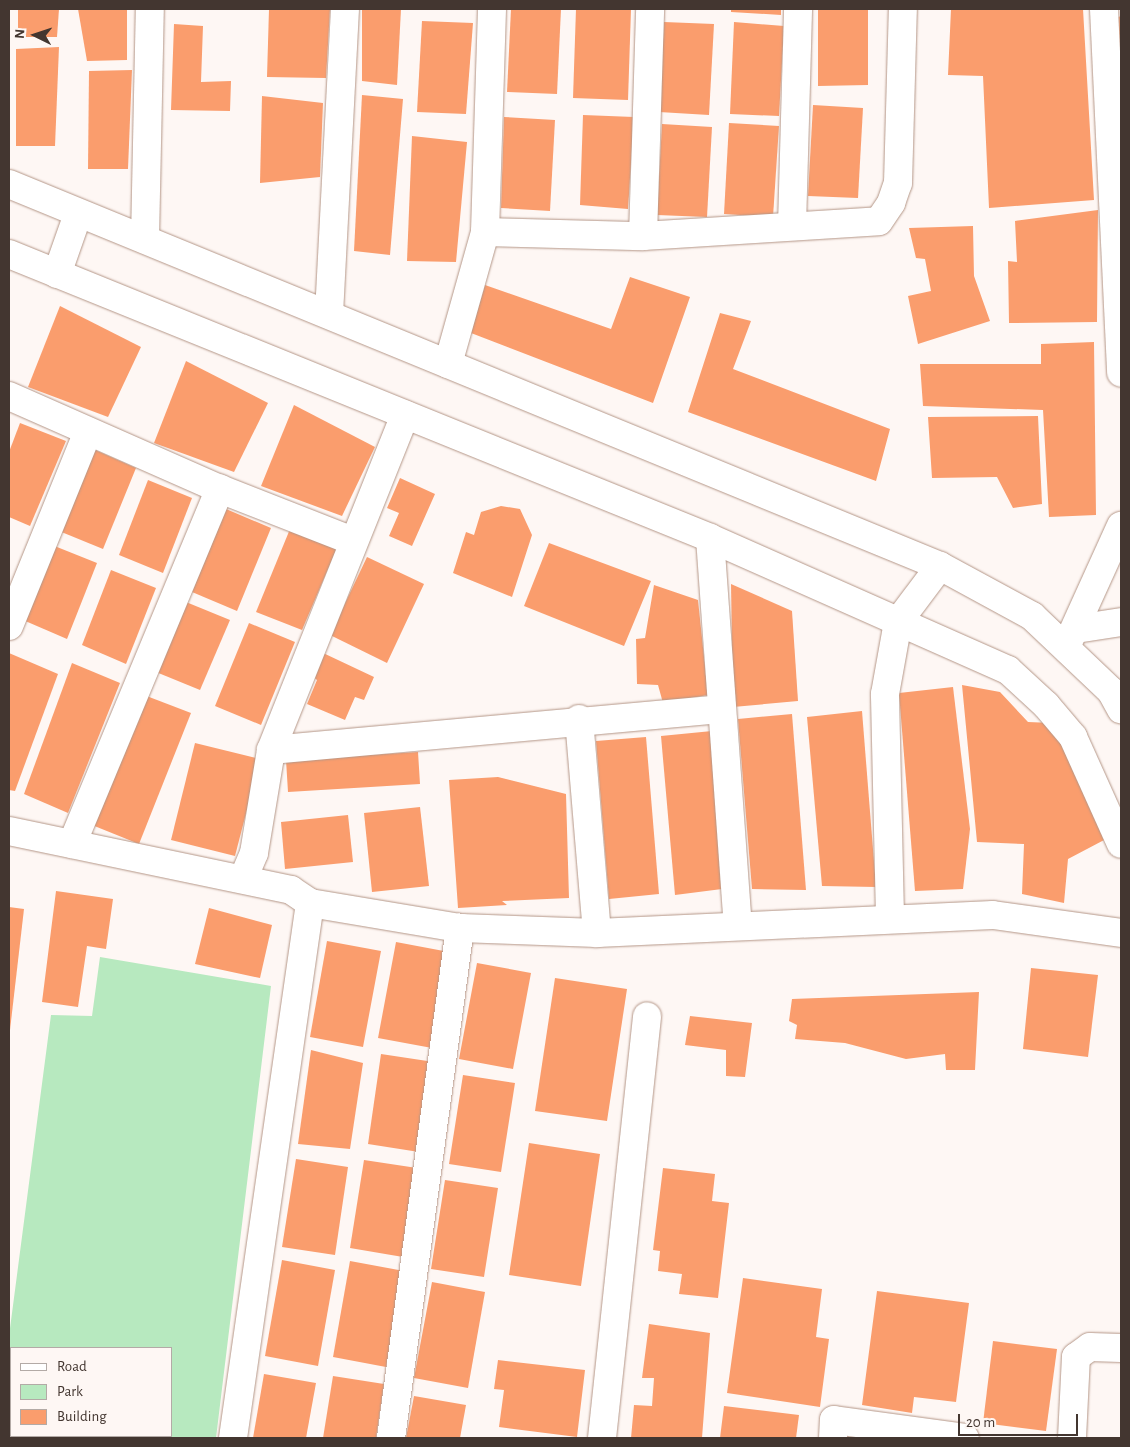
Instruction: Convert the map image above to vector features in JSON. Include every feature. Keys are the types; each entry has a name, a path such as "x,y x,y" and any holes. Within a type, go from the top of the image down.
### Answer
{"street":[{"path":"145,239 150,9"},
{"path":"329,314 345,9"},
{"path":"448,364 485,232 492,9"},
{"path":"643,236 650,9"},
{"path":"792,226 798,9"},
{"path":"485,232 643,236 879,221 892,203 898,183 903,9"},
{"path":"1104,9 1121,373"},
{"path":"9,184 78,214 145,239 329,314 940,566 1071,638 1111,691 1121,709"},
{"path":"58,274 78,214"},
{"path":"9,254 710,538 1008,670 1046,705 1073,736 1121,844"},
{"path":"9,396 220,489 353,541"},
{"path":"243,879 254,853 271,750 405,415"},
{"path":"9,626 88,431"},
{"path":"72,844 220,489"},
{"path":"1071,638 1121,526"},
{"path":"710,538 720,709 738,925"},
{"path":"890,917 884,694 898,622 940,566"},
{"path":"1071,638 1121,622"},
{"path":"271,750 578,719 720,709"},
{"path":"578,719 597,933"},
{"path":"9,831 291,890 310,903 460,928 597,933 890,917 993,915 1121,933"},
{"path":"233,1438 310,903"},
{"path":"391,1438 460,928"},
{"path":"602,1438 647,1016"},
{"path":"1072,1438 1076,1357 1090,1347 1121,1348"},
{"path":"833,1438 834,1420 964,1438"}],"green space":[{"path":"100,957 271,986 216,1438 9,1438 9,1336 51,1015 92,1016"}],"building":[{"path":"18,9 59,9 57,37 18,37"},
{"path":"78,9 127,9 127,60 87,61"},
{"path":"269,9 330,9 326,78 267,77"},
{"path":"362,9 401,9 397,85 362,81"},
{"path":"511,9 561,9 557,94 507,92"},
{"path":"576,9 631,9 628,100 573,98"},
{"path":"731,9 781,9 781,15 731,12"},
{"path":"818,9 868,9 868,85 818,86"},
{"path":"951,9 1083,9 1094,200 989,208 983,76 948,75"},
{"path":"1121,16 1121,54 1120,54 1113,19"},
{"path":"422,21 473,23 466,114 417,112"},
{"path":"664,22 714,24 709,115 659,112"},
{"path":"734,22 784,26 779,116 730,114"},
{"path":"174,24 203,26 201,82 231,81 230,111 171,110"},
{"path":"59,47 55,146 16,146 16,49"},
{"path":"132,70 128,169 88,169 89,71"},
{"path":"362,95 403,99 390,255 354,251"},
{"path":"262,96 323,103 320,177 260,183"},
{"path":"813,105 863,108 858,198 808,196"},
{"path":"583,115 634,117 628,209 580,205"},
{"path":"504,117 555,120 550,211 501,208"},
{"path":"729,123 779,126 773,217 724,214"},
{"path":"662,124 712,127 707,217 657,215"},
{"path":"412,136 467,142 456,262 407,261"},
{"path":"1098,210 1097,322 1009,323 1008,261 1017,262 1015,221"},
{"path":"973,226 974,276 990,321 918,344 908,296 931,291 925,259 916,258 909,228"},
{"path":"630,277 690,297 653,403 471,333 485,285 611,329"},
{"path":"60,306 141,347 108,417 28,387"},
{"path":"720,313 751,321 733,369 890,429 876,481 688,412"},
{"path":"1094,342 1096,515 1049,517 1043,410 923,406 920,364 1041,364 1041,344"},
{"path":"186,361 268,403 234,472 154,443"},
{"path":"294,405 375,447 342,516 261,486"},
{"path":"1038,416 1042,504 1013,508 997,477 932,478 928,417"},
{"path":"20,423 66,441 30,526 9,517 9,452"},
{"path":"93,449 136,468 103,549 59,531"},
{"path":"400,478 435,494 412,546 389,536 399,513 387,508"},
{"path":"148,480 192,498 163,573 119,555"},
{"path":"501,506 520,509 532,535 512,597 453,573 466,532 474,535 481,512"},
{"path":"226,509 271,528 237,611 192,592"},
{"path":"290,529 337,548 302,630 256,612"},
{"path":"549,543 651,581 624,646 524,606"},
{"path":"52,545 97,563 67,639 23,620"},
{"path":"367,557 424,584 387,663 330,635"},
{"path":"111,570 156,588 126,664 82,645"},
{"path":"731,584 792,611 798,701 733,707"},
{"path":"654,585 698,600 708,695 663,703 658,685 637,684 636,639 645,638"},
{"path":"186,602 230,620 200,690 156,672"},
{"path":"249,623 295,642 261,725 215,706"},
{"path":"321,652 374,677 364,700 355,697 345,720 307,704 317,680 311,675"},
{"path":"9,653 58,674 15,791 9,790"},
{"path":"72,663 120,683 68,813 24,794"},
{"path":"962,685 1000,692 1028,722 1052,723 1106,839 1068,859 1064,903 1022,894 1024,844 977,842"},
{"path":"953,687 970,829 963,889 915,891 899,693"},
{"path":"144,695 191,713 139,844 92,825"},
{"path":"862,711 876,887 822,886 807,717"},
{"path":"792,714 806,890 752,889 738,719"},
{"path":"712,731 722,889 675,895 661,736"},
{"path":"646,737 659,894 609,899 596,741"},
{"path":"195,743 260,759 235,856 171,840"},
{"path":"418,752 420,784 288,792 286,760"},
{"path":"498,777 566,794 569,898 502,901 507,905 458,908 449,780"},
{"path":"420,807 429,886 372,892 364,813"},
{"path":"348,815 353,862 285,869 281,822"},
{"path":"56,891 113,899 106,949 87,946 78,1007 42,1002"},
{"path":"9,907 24,909 10,1030 9,1029"},
{"path":"209,908 272,925 260,978 195,964"},
{"path":"327,941 381,951 363,1047 310,1037"},
{"path":"396,942 449,952 432,1048 378,1038"},
{"path":"477,963 531,973 513,1069 459,1059"},
{"path":"1031,968 1098,975 1088,1057 1023,1049"},
{"path":"555,978 627,989 607,1121 535,1111"},
{"path":"979,992 975,1070 946,1070 945,1054 906,1059 845,1043 795,1039 797,1025 789,1021 792,999"},
{"path":"690,1016 752,1023 745,1077 726,1076 726,1050 685,1045"},
{"path":"311,1050 363,1063 350,1149 298,1144"},
{"path":"381,1054 434,1062 419,1152 368,1144"},
{"path":"463,1075 515,1083 501,1172 449,1164"},
{"path":"529,1143 600,1154 581,1286 509,1275"},
{"path":"296,1159 348,1167 335,1255 282,1247"},
{"path":"364,1160 417,1168 403,1257 350,1248"},
{"path":"663,1168 715,1174 712,1201 729,1203 718,1298 679,1294 682,1274 658,1271 660,1251 653,1250"},
{"path":"445,1180 498,1188 484,1277 431,1269"},
{"path":"282,1260 335,1270 318,1366 265,1356"},
{"path":"350,1261 404,1271 386,1367 333,1357"},
{"path":"743,1278 822,1289 816,1337 829,1339 820,1407 727,1393"},
{"path":"432,1282 485,1292 468,1388 414,1378"},
{"path":"877,1291 969,1303 956,1402 914,1397 912,1413 862,1405"},
{"path":"649,1324 710,1333 702,1438 631,1438 634,1405 652,1406 654,1378 642,1378"},
{"path":"993,1341 1057,1349 1046,1431 983,1423"},
{"path":"498,1360 585,1370 577,1437 499,1427 504,1390 494,1389"},
{"path":"264,1374 316,1383 306,1438 253,1438"},
{"path":"333,1376 384,1384 376,1438 323,1438"},
{"path":"414,1396 466,1405 460,1438 406,1438"},
{"path":"724,1406 799,1415 796,1438 720,1438"}]}
